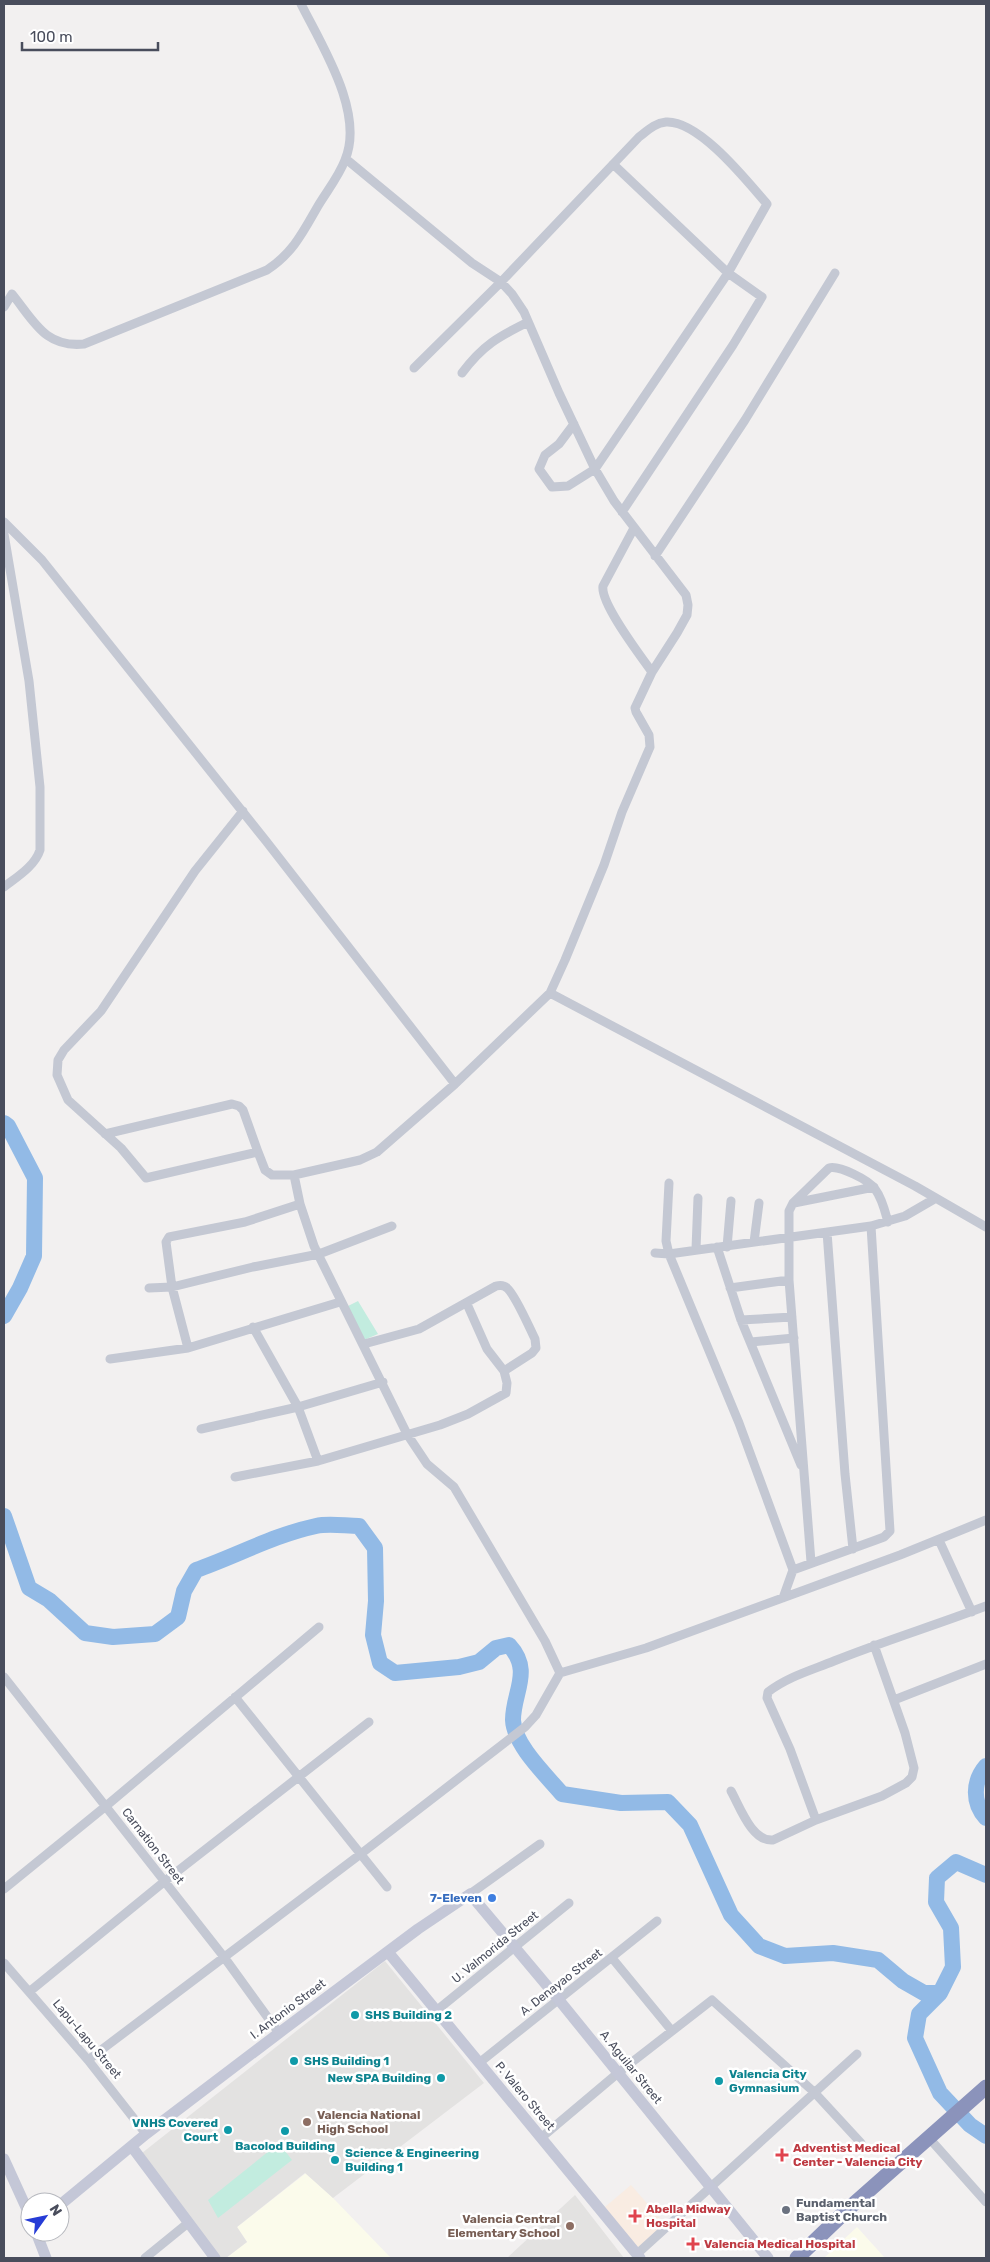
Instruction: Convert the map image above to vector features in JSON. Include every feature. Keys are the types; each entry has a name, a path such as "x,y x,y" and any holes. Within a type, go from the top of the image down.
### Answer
{"highway":[{"path":"796,2258 848,2209 983,2090"}],"street":[{"path":"4,306 12,294 49,338 70,346 84,344 267,270 294,248 346,160 351,133 345,95 301,4"},
{"path":"414,368 501,282 639,137 654,125 665,122 677,123 696,132 768,204 728,272 595,469 568,486 552,487 539,469 545,455 559,444 574,424"},
{"path":"105,1134 232,1104 239,1106 243,1110 265,1170 269,1174 294,1175 360,1160 377,1152 455,1084 550,993 601,873 622,812 650,747 649,735 635,708 652,672 687,615 686,595 622,512 595,469 519,303 501,282 472,263 346,160"},
{"path":"613,164 728,272 762,297 733,345 622,512"},
{"path":"655,556 745,420 835,274"},
{"path":"462,373 476,354 498,338 528,322"},
{"path":"4,522 42,560 243,811 455,1084"},
{"path":"634,528 603,586 602,592 608,605 652,672"},
{"path":"4,534 29,682 40,786 40,850 38,857 33,863 4,887"},
{"path":"243,811 195,871 101,1011 64,1050 58,1060 57,1075 68,1100 121,1148 146,1178 258,1152"},
{"path":"550,993 936,1198 986,1227"},
{"path":"811,1562 788,1280 788,1220 793,1203 829,1168 833,1167 844,1169 874,1186 881,1199 888,1222"},
{"path":"294,1175 300,1204 319,1254 340,1302 364,1344 407,1434 427,1464 454,1487 545,1641 560,1673"},
{"path":"669,1183 666,1241 669,1254 739,1423 793,1570 783,1598"},
{"path":"793,1203 874,1186"},
{"path":"696,1249 698,1198"},
{"path":"654,1253 669,1254 871,1226 905,1216 936,1198"},
{"path":"727,1246 730,1201"},
{"path":"754,1242 759,1203"},
{"path":"188,1348 172,1287 166,1242 169,1237 245,1222 300,1204"},
{"path":"150,1288 172,1287 253,1267 319,1254 392,1226"},
{"path":"793,1570 884,1537 890,1531 871,1226"},
{"path":"827,1232 845,1474 853,1548"},
{"path":"717,1247 741,1320 805,1474"},
{"path":"730,1288 788,1280"},
{"path":"364,1344 420,1329 499,1285 506,1287 511,1294 535,1339 536,1348 532,1353 504,1371"},
{"path":"110,1359 188,1348 340,1302"},
{"path":"236,1477 318,1461 440,1425 468,1414 502,1396 508,1390 504,1371 488,1350 467,1304"},
{"path":"741,1320 792,1317"},
{"path":"253,1328 298,1407 318,1461"},
{"path":"751,1342 794,1338"},
{"path":"201,1429 298,1407 382,1382"},
{"path":"88,2060 525,1727 536,1715 560,1673 646,1648 938,1540 986,1520"},
{"path":"938,1540 972,1612"},
{"path":"816,1820 790,1749 767,1698 768,1692 800,1674 874,1645 986,1606"},
{"path":"4,1889 106,1806 318,1626"},
{"path":"731,1791 756,1834 766,1840 773,1840 816,1820 889,1793 912,1778 914,1768 894,1700 874,1645"},
{"path":"894,1700 986,1664"},
{"name":"Carnation Street","path":"4,1677 224,1957 279,2033"},
{"path":"235,1697 362,1853 387,1887"},
{"path":"29,1992 164,1881 369,1722"},
{"name":"I. Antonio Street","path":"70,2197 146,2134 279,2033 388,1952 540,1844"},
{"name":"A. Aguilar Street","path":"470,1894 559,2000 710,2189 768,2258"},
{"name":"U. Valmorida Street","path":"436,2011 569,1902"},
{"name":"A. Denayao Street","path":"479,2063 658,1921"},
{"name":"P. Valero Street","path":"388,1952 639,2256"},
{"path":"612,1958 672,2031"},
{"name":"Lapu-Lapu Street","path":"4,1963 88,2060 146,2134"},
{"path":"542,2137 618,2073 712,2000 814,2092 861,2143"},
{"path":"639,2256 856,2054"},
{"path":"929,2138 986,2202"},
{"path":"132,2147 215,2258"},
{"path":"4,2159 20,2194"},
{"path":"145,2258 188,2222"},
{"path":"40,2242 46,2258"}],"shaded area":[{"name":"Valencia National High School","path":"385,1961 484,2083 333,2198 305,2173 237,2227 247,2242 226,2258 219,2258 142,2153"},
{"path":"306,2173 391,2258 226,2258 247,2242 237,2227"},
{"name":"Abella Midway Hospital","path":"631,2185 665,2224 637,2249 605,2207"},
{"name":"Valencia Central Elementary School","path":"575,2195 624,2258 507,2258"},
{"path":"857,2227 885,2258 824,2258"}],"green space":[{"path":"358,1301 378,1334 364,1340 346,1307"},
{"path":"279,2143 292,2160 218,2218 208,2200"}],"waterway":[{"path":"4,1123 8,1126 35,1178 34,1256 20,1288 4,1316"},
{"path":"4,1516 29,1588 49,1600 85,1633 113,1637 155,1634 178,1617 184,1591 196,1570 300,1530 326,1525 359,1526 375,1548 376,1601 373,1635 380,1663 395,1673 459,1667 479,1662 496,1648 509,1645 520,1664 521,1673 514,1710 515,1730 532,1759 562,1794 621,1803 668,1802 690,1825 731,1915 759,1946 785,1956 833,1953 878,1960 903,1981 924,1993 940,1993"},
{"path":"986,1766 979,1778 976,1792 978,1806 986,1818"},
{"path":"986,1875 956,1862 937,1878 936,1902 951,1928 953,1967 940,1993 919,2014 915,2038 940,2093 970,2125 986,2136"}],"place":[{"name":"7-Eleven","path":"492,1898"},
{"name":"SHS Building 2","path":"355,2015"},
{"name":"SHS Building 1","path":"294,2061"},
{"name":"New SPA Building","path":"441,2078"},
{"name":"Valencia City Gymnasium","path":"719,2081"},
{"name":"Valencia National High School","path":"307,2122"},
{"name":"VNHS Covered Court","path":"228,2130"},
{"name":"Bacolod Building","path":"285,2131"},
{"name":"Adventist Medical Center - Valencia City","path":"782,2155"},
{"name":"Science & Engineering Building 1","path":"335,2160"},
{"name":"Fundamental Baptist Church","path":"786,2210"},
{"name":"Abella Midway Hospital","path":"635,2216"},
{"name":"Valencia Central Elementary School","path":"570,2226"},
{"name":"Valencia Medical Hospital","path":"693,2244"}]}
